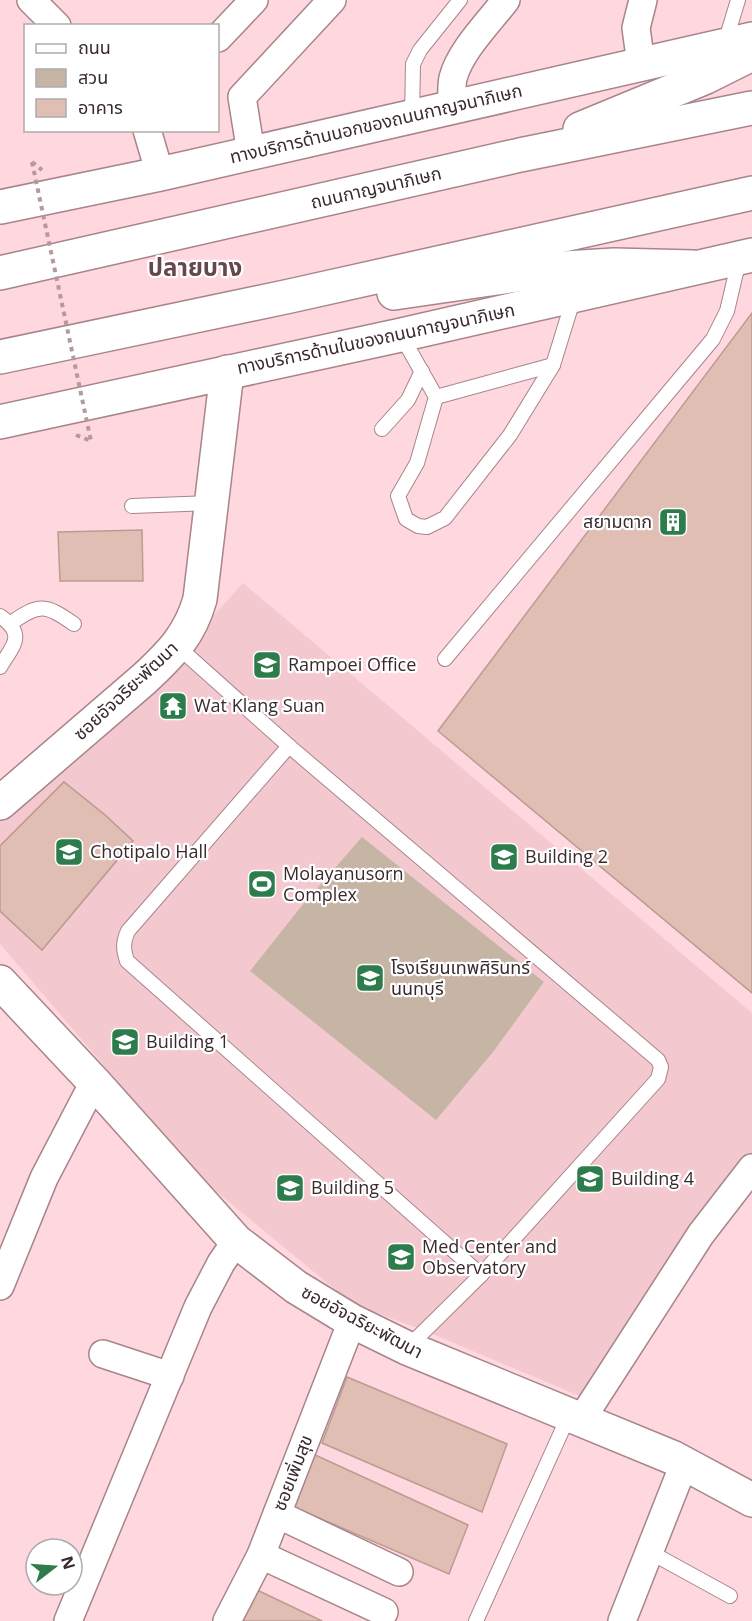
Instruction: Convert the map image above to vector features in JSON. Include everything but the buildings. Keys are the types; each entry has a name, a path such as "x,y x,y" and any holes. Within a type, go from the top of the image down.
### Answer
{"main road":[{"name":"ทางบริการด้านนอกของถนนกาญจนาภิเษก","path":"0,207 160,174 641,64 743,46"},
{"path":"520,155 706,76 743,46"},
{"name":"ถนนกาญจนาภิเษก","path":"0,273 520,155 752,108"},
{"path":"0,357 290,296 752,193"},
{"name":"ทางบริการด้านในของถนนกาญจนาภิเษก","path":"0,422 401,335 746,256"},
{"path":"290,296 335,298 378,295 565,268 624,265 693,267"},
{"name":"ซอยอัจฉริยะพัฒนา","path":"0,803 129,692 177,646 190,629 200,599 227,372"},
{"name":"ซอยอัจฉริยะพัฒนา","path":"0,982 94,1082 236,1241 296,1287 352,1321 407,1348 674,1458 751,1498"}],"street":[{"path":"32,0 55,24"},
{"path":"219,37 254,0"},
{"path":"251,153 242,97 332,0"},
{"path":"452,107 452,81 457,67 506,0"},
{"path":"641,64 636,28 643,0"},
{"path":"148,132 160,174"},
{"path":"0,1286 44,1178 94,1082"},
{"path":"575,1418 701,1234 752,1168"},
{"path":"69,1621 198,1307 221,1263 236,1241"},
{"name":"ซอยเพิ่มสุข","path":"227,1621 261,1554 352,1321"},
{"path":"103,1354 170,1376"},
{"path":"622,1621 684,1464"},
{"path":"277,1514 399,1572"},
{"path":"261,1554 384,1612"}],"lane":[{"path":"412,117 413,64 420,50 460,0"},
{"path":"738,0 743,46"},
{"path":"445,659 713,339 727,310 746,256"},
{"path":"401,335 436,397 417,463 399,496 406,519 417,526 428,527 445,518 510,435 553,365 574,295"},
{"path":"436,397 553,365"},
{"path":"382,429 408,400 422,371"},
{"path":"132,507 212,503"},
{"path":"0,667 16,640 17,634 5,620 44,607 57,612 74,624"},
{"path":"177,646 289,746 658,1060 662,1067 658,1079 481,1275 407,1348"},
{"path":"289,746 128,930 124,940 124,950 128,961 481,1275"},
{"path":"476,1621 575,1418"},
{"path":"648,1551 730,1596"}],"path":[{"path":"32,162 91,441"}],"shaded area":[{"name":"โรงเรียนเทพศิรินทร์ นนทบุรี","path":"243,583 752,1013 752,1168 589,1400 423,1330 354,1305 200,1178 0,944 0,821 189,643"}],"green space":[{"path":"362,837 544,982 493,1052 436,1120 250,971 300,908"}],"place":[{"name":"สยามตาก","path":"673,522"},
{"name":"Rampoei Office","path":"267,665"},
{"name":"Wat Klang Suan","path":"173,706"},
{"name":"Chotipalo Hall","path":"69,852"},
{"name":"Building 2","path":"504,857"},
{"name":"Molayanusorn Complex","path":"262,884"},
{"name":"โรงเรียนเทพศิรินทร์ นนทบุรี","path":"370,978"},
{"name":"Building 1","path":"125,1042"},
{"name":"Building 4","path":"590,1179"},
{"name":"Building 5","path":"290,1188"},
{"name":"Med Center and Observatory","path":"401,1257"}],"district":[{"name":"ปลายบาง","path":"195,268"}]}
